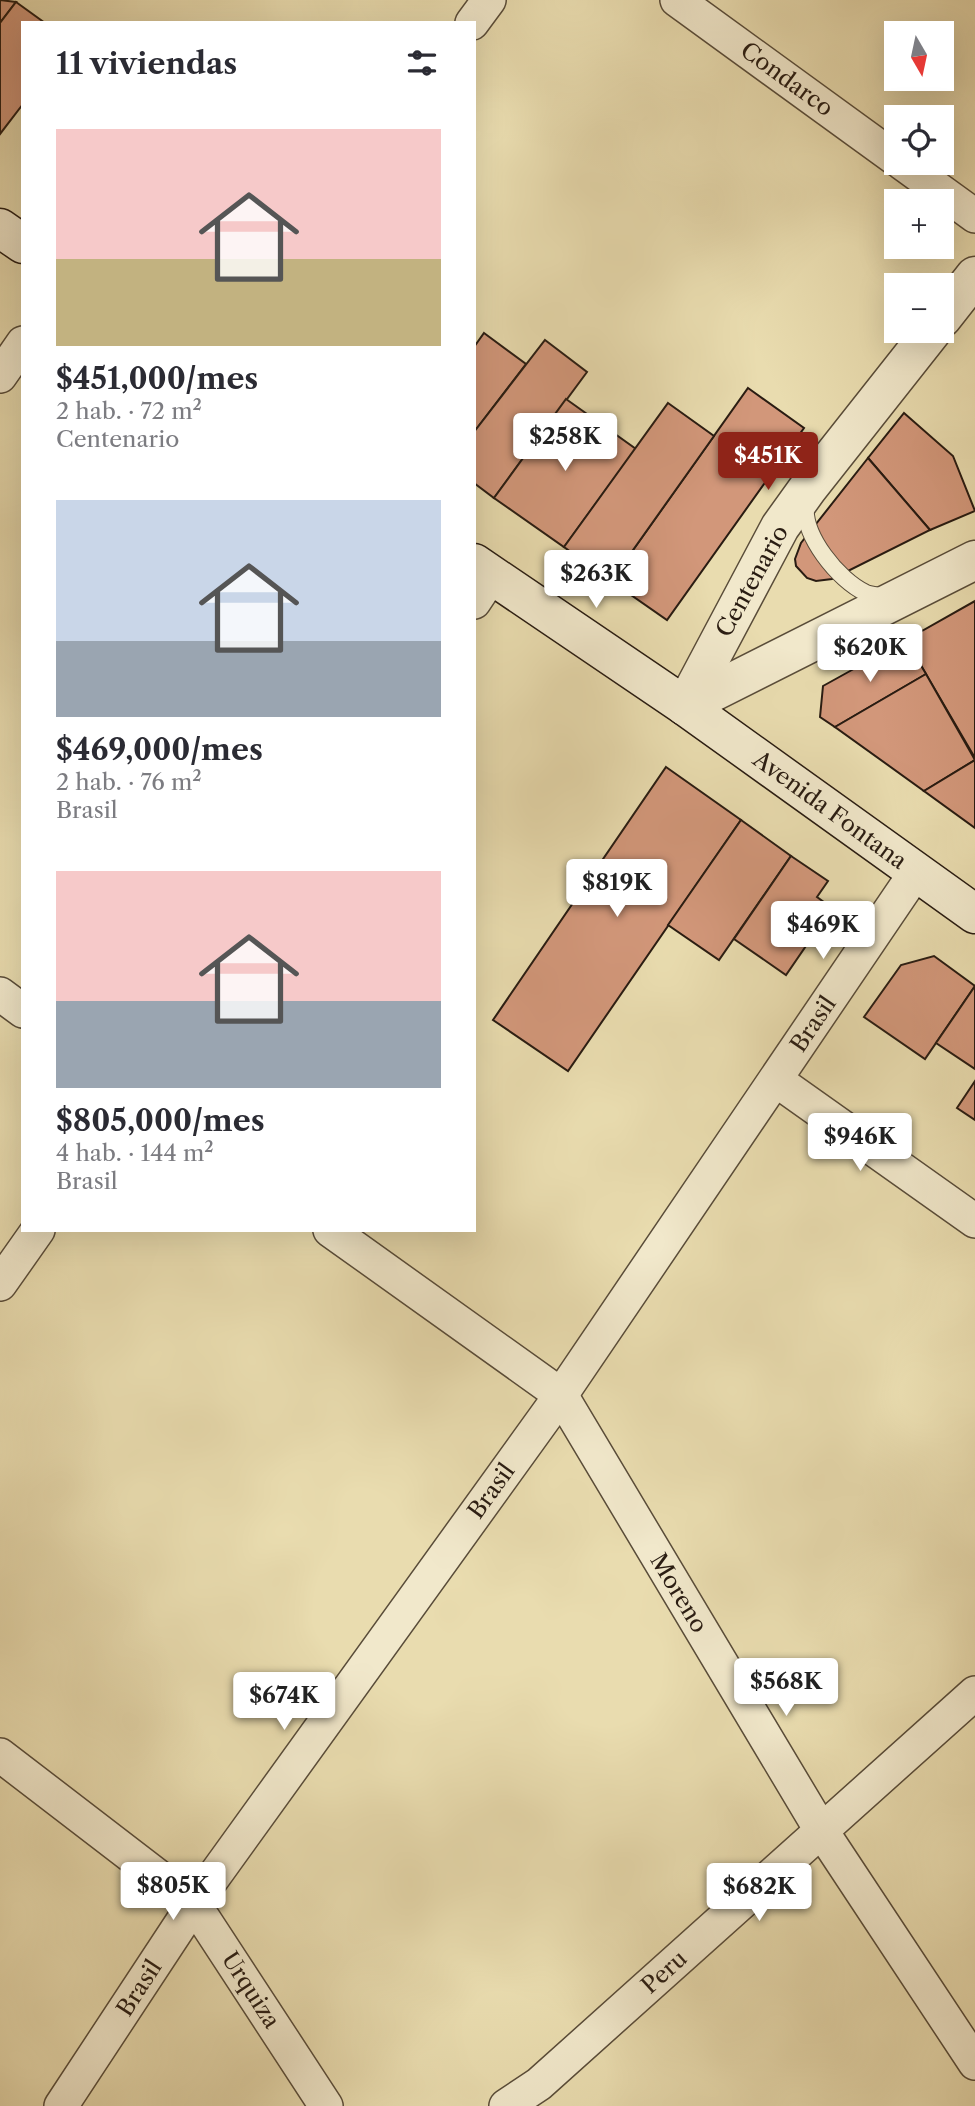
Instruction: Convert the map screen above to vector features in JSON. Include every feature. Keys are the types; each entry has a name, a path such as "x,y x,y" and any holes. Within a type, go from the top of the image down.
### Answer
{"street":[{"path":"473,21 489,0"},
{"name":"Condarco","path":"677,0 884,150"},
{"path":"919,175 975,216"},
{"path":"0,228 21,243"},
{"path":"954,303 975,276"},
{"name":"Centenario","path":"685,706 754,572 808,488 923,343"},
{"path":"0,376 21,346"},
{"path":"685,706 975,560"},
{"name":"Avenida Fontana","path":"480,580 685,706 975,914"},
{"name":"Brasil","path":"61,2106 194,1904 561,1395 916,872"},
{"path":"0,994 21,1010"},
{"path":"776,1080 975,1220"},
{"path":"0,1284 37,1232"},
{"name":"Moreno","path":"333,1232 561,1395 821,1830 975,2063"},
{"name":"Peru","path":"506,2106 539,2084 975,1693"},
{"name":"Urquiza","path":"0,1755 194,1904 326,2106"}],"lane":[{"path":"808,488 806,527 813,542 847,580 866,593 897,599"}],"building":[{"path":"0,0 16,2 0,23"},
{"path":"16,2 42,21 21,21 21,107 0,134 0,23"},
{"path":"484,333 526,364 476,429 476,344"},
{"path":"545,340 587,372 494,498 476,484 476,429"},
{"path":"748,388 804,428 667,620 611,581"},
{"path":"566,399 636,449 564,547 494,498"},
{"path":"668,403 714,436 611,581 564,547"},
{"path":"904,413 953,456 975,511 930,530 868,458"},
{"path":"868,458 930,530 832,579 816,581 807,578 796,566 795,559 801,543"},
{"path":"975,601 975,758 906,640"},
{"path":"906,640 926,674 835,727 820,717 823,686"},
{"path":"926,674 975,760 924,791 835,727"},
{"path":"975,760 975,828 924,791"},
{"path":"666,767 741,820 568,1071 493,1020"},
{"path":"741,820 791,856 719,960 668,925"},
{"path":"791,856 828,881 817,897 832,908 786,975 734,939"},
{"path":"934,956 975,986 925,1059 864,1017 901,965"},
{"path":"975,986 975,1069 936,1043"},
{"path":"975,1081 975,1120 957,1108"}]}
